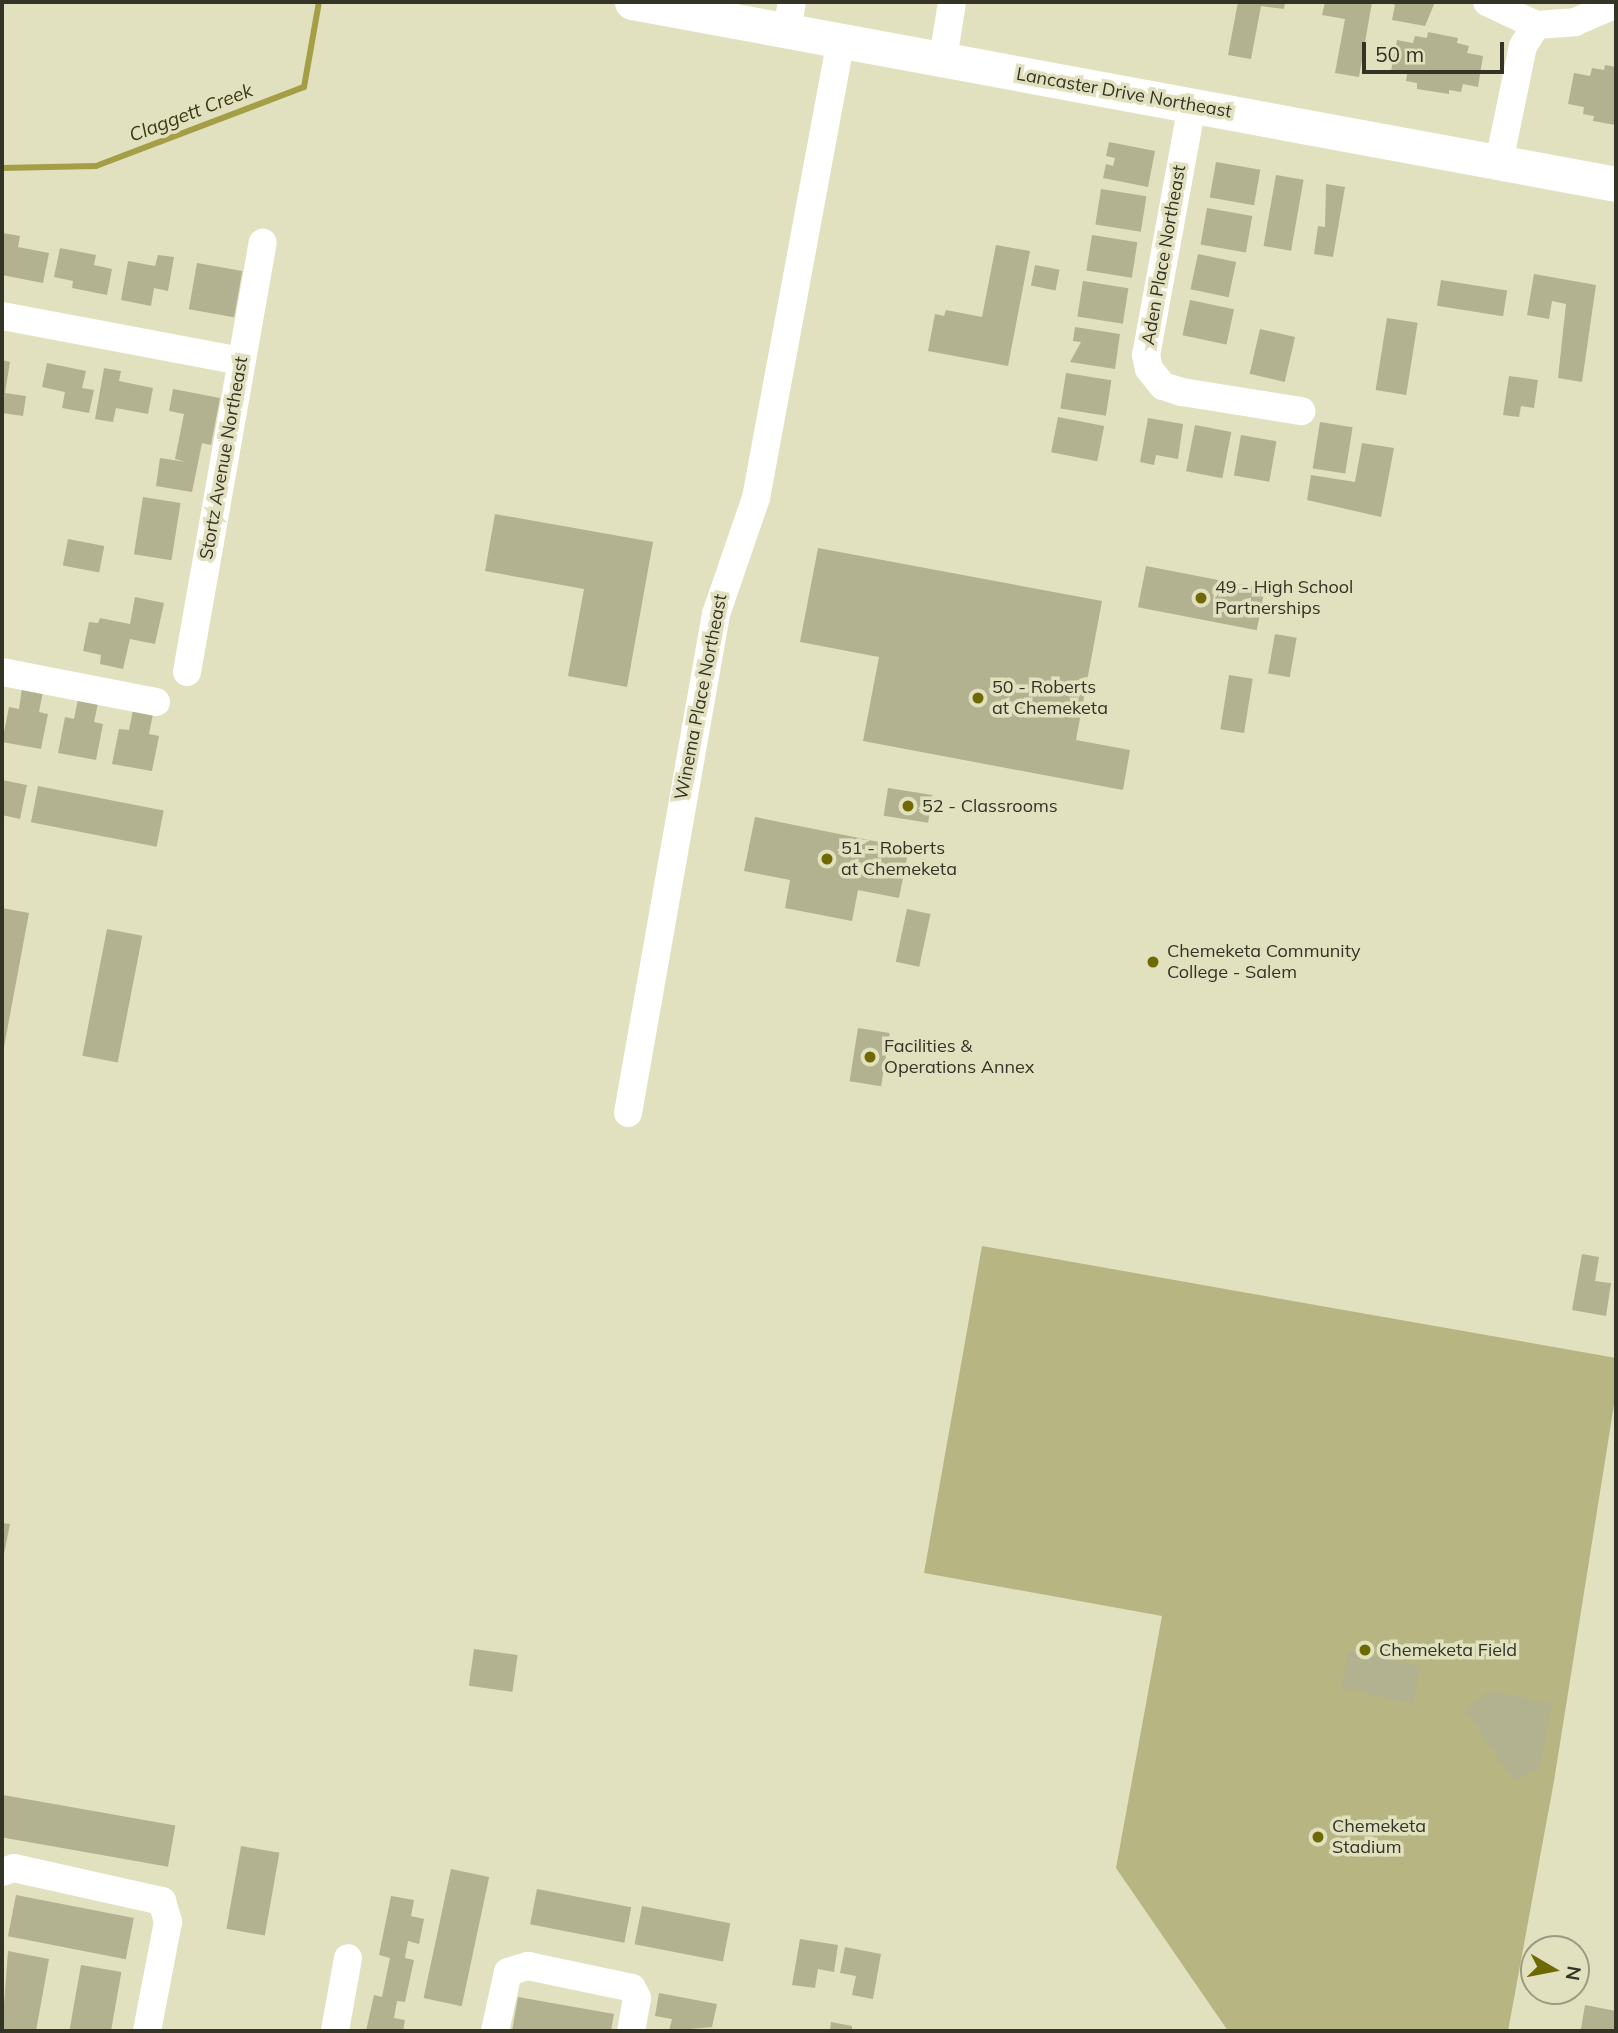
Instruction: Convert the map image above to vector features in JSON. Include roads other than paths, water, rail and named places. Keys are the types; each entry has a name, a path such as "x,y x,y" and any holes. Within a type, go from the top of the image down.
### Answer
{"main road":[{"name":"Lancaster Drive Northeast","path":"632,2 789,16 841,39 1616,184"}],"street":[{"path":"943,59 952,2"},
{"path":"1487,2 1536,25 1575,22 1616,4"},
{"path":"1508,164 1523,46 1536,25"},
{"name":"Winema Place Northeast","path":"628,1113 716,614 756,498 841,39"},
{"name":"Aden Place Northeast","path":"1192,105 1146,355 1149,369 1163,386 1182,392 1301,411"},
{"name":"Stortz Avenue Northeast","path":"187,672 263,243"},
{"path":"2,316 241,361"},
{"path":"2,672 156,702"},
{"path":"2,1872 26,1871 162,1901 168,1922 146,2031"},
{"path":"335,2031 348,1958"},
{"path":"495,2031 508,1972 528,1966 632,1988 637,1998 631,2031"}],"waterway":[{"name":"Claggett Creek","path":"2,168 96,166 304,87 319,2"}],"place":[{"name":"49 - High School Partnerships","path":"1201,598"},
{"name":"50 - Roberts at Chemeketa","path":"978,698"},
{"name":"52 - Classrooms","path":"908,806"},
{"name":"51 - Roberts at Chemeketa","path":"827,859"},
{"name":"Chemeketa Community College - Salem","path":"1153,962"},
{"name":"Facilities & Operations Annex","path":"870,1057"},
{"name":"Chemeketa Field","path":"1365,1650"},
{"name":"Chemeketa Stadium","path":"1318,1837"}]}
